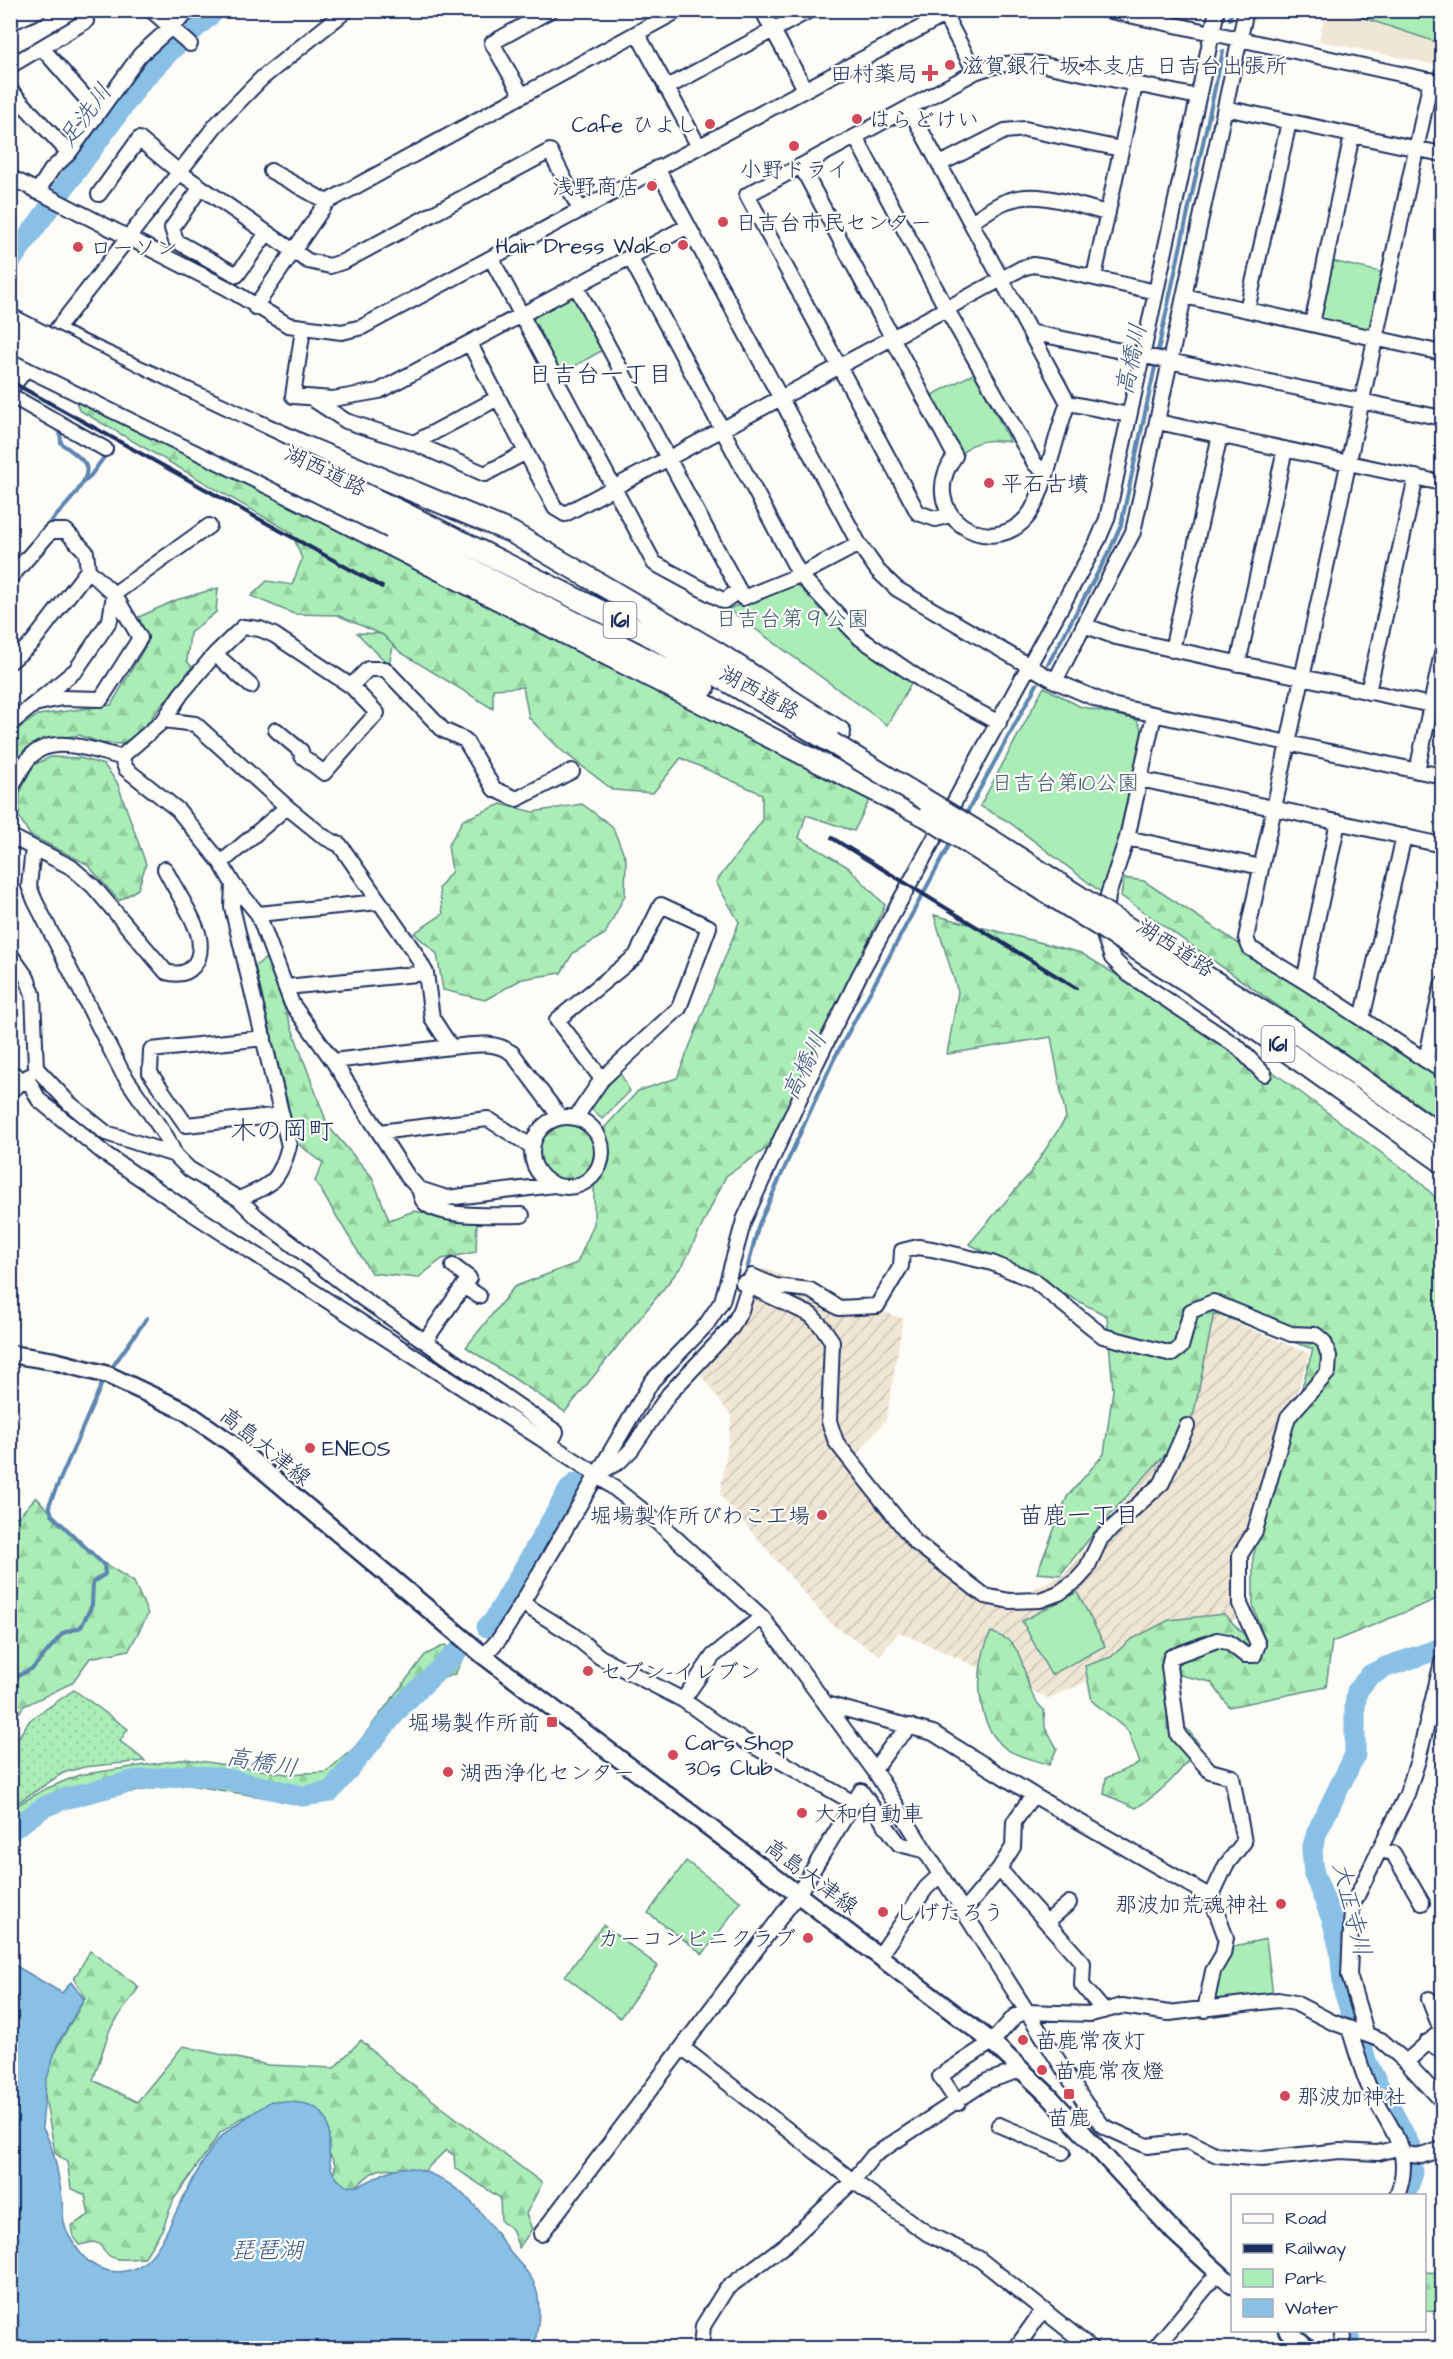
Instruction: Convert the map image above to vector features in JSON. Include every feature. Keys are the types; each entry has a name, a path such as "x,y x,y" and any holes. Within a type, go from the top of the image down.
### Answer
{"highway":[{"name":"湖西道路","path":"10,319 396,519"},
{"path":"54,332 302,445 511,532 718,652 829,748"},
{"name":"湖西道路","path":"10,340 643,632 829,748 993,841 1443,1162"},
{"path":"28,366 278,488 829,748"},
{"name":"湖西道路","path":"829,748 927,817 1137,942 1288,1028 1443,1136"}],"main road":[{"name":"高島大津線","path":"10,1354 54,1361 108,1375 185,1412 231,1443 479,1653 992,2042 1048,2095 1175,2233 1231,2283"},
{"path":"1288,2332 1308,2349"}],"street":[{"path":"10,23 39,10"},
{"path":"151,10 190,45"},
{"path":"38,193 52,169 69,153 140,55 175,30 190,10"},
{"path":"10,390 216,125 262,78 347,10"},
{"path":"255,307 327,202 679,10"},
{"path":"762,10 805,89"},
{"path":"666,88 810,10"},
{"path":"1106,10 1151,15 1212,33 1437,81 1416,148 1246,938 1250,948 1443,1071"},
{"path":"1055,681 1133,532 1158,422 1156,292 1217,10"},
{"path":"479,1653 500,1638 652,1381 706,1325 722,1301 744,1220 807,1082 861,974 1098,540 1107,519 1129,415 1184,296 1246,10"},
{"path":"522,95 492,43 547,12"},
{"path":"10,177 227,288 288,325 342,333 362,327 946,12 975,72"},
{"path":"10,66 86,21"},
{"path":"637,33 698,146"},
{"path":"42,48 90,103 101,109"},
{"path":"949,515 936,519 918,513 747,195 975,72 997,64 1019,62 1198,97"},
{"path":"1094,277 1135,85"},
{"path":"10,90 69,153"},
{"path":"801,166 955,456 946,468 944,482 944,500 949,515 974,532 993,534 1010,530 1026,518 1037,503 1068,403 909,108"},
{"path":"1225,108 1443,154"},
{"path":"1247,310 1289,122"},
{"path":"940,164 1005,131 1025,129 1121,149"},
{"path":"1312,324 1352,135"},
{"path":"856,138 946,308 1035,464 1045,472"},
{"path":"99,194 139,139 179,172 293,251 319,265 330,266 345,261 550,151 580,210"},
{"path":"657,168 859,544 879,571 897,589 1029,667 1111,705 1443,776"},
{"path":"270,171 327,202"},
{"path":"201,188 172,228 176,241 237,275 267,233"},
{"path":"971,222 1005,201 1021,197 1037,196 1108,213"},
{"path":"303,329 293,396 312,399 349,398 379,391 688,226"},
{"path":"630,257 800,575 860,638 933,688 999,723"},
{"path":"490,258 654,563 724,601 739,590"},
{"path":"470,344 555,508 566,514 1000,279 1033,265 1156,292"},
{"path":"576,286 743,598 800,575 859,544"},
{"path":"1184,296 1375,339 1442,350"},
{"path":"10,308 54,332"},
{"path":"1030,332 1443,418"},
{"path":"10,356 28,366"},
{"path":"10,395 105,449"},
{"path":"414,443 498,398"},
{"path":"312,399 346,421 414,443 485,474 526,452"},
{"path":"1068,403 1129,415"},
{"path":"1158,422 1443,483"},
{"path":"1172,650 1220,435"},
{"path":"1238,664 1285,449"},
{"path":"1368,692 1416,477"},
{"path":"10,724 76,670 110,620 114,594 209,526"},
{"path":"10,578 51,531 66,531 86,552 88,570 114,594 140,638 101,699 62,698 35,703"},
{"path":"10,662 32,643 88,570"},
{"path":"1084,625 1116,637 1172,650 1431,705"},
{"path":"122,757 164,720 181,694 215,654 243,627 274,634 351,686 377,713 324,773 302,756 301,751 276,730"},
{"path":"1417,771 1443,653"},
{"path":"215,654 251,686"},
{"path":"351,686 368,669 385,669 443,730 465,740 494,789 516,799 572,771"},
{"path":"1154,715 1127,838 1108,895 1104,935 1112,958 1128,974 1238,1047 1264,1074"},
{"path":"164,720 195,724 287,807 324,837 340,845 426,973 432,1018 451,1047"},
{"path":"10,791 27,760 43,747 81,745 122,757"},
{"path":"122,757 126,768 178,810 221,863 232,884 258,914 292,1004 333,1061 408,1177 419,1189 423,1201 431,1208 456,1214 522,1215"},
{"path":"1140,779 1443,845"},
{"path":"221,863 287,807"},
{"path":"1304,981 1338,822"},
{"path":"10,836 72,867 93,886 166,972 184,974 196,964 200,950 198,935 165,869"},
{"path":"1362,1019 1404,836"},
{"path":"1127,838 1261,867"},
{"path":"33,848 29,886 34,901 122,1072 167,1138 175,1155 189,1169 239,1199 257,1217 354,1291 556,1432 550,1444"},
{"path":"232,884 232,907 289,1146 283,1171 266,1186 239,1199"},
{"path":"258,914 379,902"},
{"path":"576,1117 602,1079 679,1008 709,927 661,905 636,956 557,1020 602,1079"},
{"path":"12,961 27,978 33,993 36,1068 69,1102 106,1133 175,1155"},
{"path":"286,987 426,973"},
{"path":"1426,1060 1440,1008 1443,985"},
{"path":"264,1038 151,1050 150,1073 186,1125 282,1115"},
{"path":"333,1061 487,1043 502,1046 512,1053 560,1117"},
{"path":"10,1092 25,1081 36,1068"},
{"path":"10,1072 31,1085 39,1100 105,1154 183,1208 596,1474 659,1523 762,1617 873,1770 1026,2012 1103,2126 1147,2146 1188,2141 1217,2155 1262,2159 1340,2151 1407,2153 1443,2149"},
{"path":"10,1098 22,1096 39,1100"},
{"path":"419,1189 447,1198 554,1185 568,1188 582,1184 593,1176 601,1163 602,1149 598,1135 589,1124 576,1117 560,1117 541,1127 531,1146 532,1162 540,1176 554,1185"},
{"path":"379,1132 488,1119 531,1146"},
{"path":"596,1474 619,1462 631,1450 669,1394 732,1326 741,1310 752,1276 775,1286 810,1290 839,1308 877,1306 901,1266 902,1251 918,1247 992,1263 1033,1280 1064,1302 1102,1336 1172,1354 1180,1347 1191,1311 1213,1302 1291,1334 1316,1335 1324,1342 1329,1356 1328,1372 1288,1417 1255,1531 1240,1555 1240,1604 1258,1644 1254,1655 1245,1655 1228,1642 1217,1640 1171,1657 1169,1666 1178,1735 1210,1771 1232,1777 1244,1842 1226,1865 1211,1897"},
{"path":"425,1341 469,1278 453,1266"},
{"path":"730,1278 811,1315 823,1328 832,1341 829,1421 836,1442 915,1542 985,1596 1010,1601 1040,1600 1059,1593 1077,1580 1086,1570 1101,1538 1162,1484 1187,1426"},
{"path":"463,1286 479,1296"},
{"path":"522,1603 572,1634 600,1657 683,1700 727,1731 854,1803"},
{"path":"683,1700 713,1656 762,1617"},
{"path":"1398,2194 1404,2175 1407,2153 1371,2091 1357,2030 1349,1975 1350,1923 1352,1906 1407,1794 1443,1662"},
{"path":"826,1704 933,1733 1033,1795 1211,1897 1226,1938 1222,1954 1213,1971 1205,2010"},
{"path":"873,1770 892,1745 911,1726"},
{"path":"541,2234 798,1894 861,1791 899,1844 923,1850"},
{"path":"963,1912 999,1869 1013,1847 1014,1822 1033,1795"},
{"path":"1379,1850 1393,1853 1422,1902"},
{"path":"999,1869 1083,1963 1082,1985 1104,2011"},
{"path":"880,1955 926,1888 940,1875"},
{"path":"1047,1922 1069,1903"},
{"path":"1406,2062 1442,2030 1429,1999"},
{"path":"958,2103 940,2076 992,2042 1015,2016 1026,2012 1091,2014 1122,2006 1169,2013 1278,2000 1294,2003 1381,2040 1406,2062 1443,2101"},
{"path":"1427,2042 1443,2051"},
{"path":"683,2048 853,2181 928,2234 978,2258 1091,2349"},
{"path":"700,2349 703,2326 726,2289 785,2245 853,2181 873,2156 958,2103 987,2081 1021,2070"},
{"path":"999,2125 1063,2152"},
{"path":"1155,2349 1218,2273"},
{"path":"1016,2349 1043,2310"},
{"path":"1341,2349 1344,2332"}],"shaded area":[{"path":"1326,11 1442,11 1442,66 1319,41"},
{"path":"762,1268 903,1319 886,1420 855,1456 916,1528 990,1593 1026,1593 1065,1574 1100,1529 1184,1435 1215,1314 1310,1354 1241,1553 1238,1618 1048,1698 899,1632 880,1655 831,1624 720,1495 732,1417 700,1374"}],"green space":[{"path":"1353,10 1442,11 1442,44 1352,14"},
{"path":"1332,261 1385,273 1374,324 1365,330 1325,322 1320,314"},
{"path":"567,297 577,300 603,350 559,375 532,325 535,314"},
{"path":"975,373 1010,442 984,441 972,445 962,453 930,396"},
{"path":"76,401 277,494 870,799 854,831 806,815 799,838 848,867 885,905 772,1145 726,1176 684,1263 565,1412 466,1347 514,1287 577,1263 594,1224 594,1187 605,1127 638,1091 677,1078 739,922 716,882 762,821 762,794 681,758 653,793 613,790 561,750 529,718 523,687 493,689 493,709 400,652 383,635 337,615 294,614 251,596 267,581 292,585 302,559 292,533 79,410"},
{"name":"日吉台第９公園","path":"793,584 805,588 846,632 912,682 887,725 728,609"},
{"path":"218,588 216,612 190,633 187,661 192,667 139,734 121,744 101,743 79,735 41,741 24,750 11,771 11,734 38,715 111,705 148,642 139,617 176,600"},
{"path":"357,633 389,634 394,642 389,665"},
{"name":"日吉台第10公園","path":"1044,687 1079,706 1137,720 1142,731 1106,896 1009,822 980,806"},
{"path":"51,757 80,758 104,765 117,782 146,864 138,889 119,901 87,864 30,835 19,817 20,793 33,765"},
{"path":"501,804 533,812 582,804 612,826 626,859 625,895 605,934 573,953 561,973 522,979 485,1000 443,990 437,954 414,933 443,914 439,888 452,871 448,846 463,820"},
{"path":"1124,878 1144,881 1442,1078 1442,1121 1121,896"},
{"path":"934,915 1081,953 1272,1071 1419,1181 1442,1204 1442,1597 1332,1642 1326,1687 1229,1707 1211,1682 1179,1675 1168,1685 1167,1729 1187,1729 1199,1744 1172,1780 1136,1808 1104,1794 1106,1778 1140,1763 1128,1731 1092,1701 1085,1666 1111,1657 1130,1640 1169,1620 1224,1614 1252,1643 1266,1646 1253,1605 1253,1557 1313,1349 1214,1313 1194,1413 1175,1444 1103,1522 1060,1575 1037,1573 1067,1497 1104,1454 1113,1390 1107,1316 969,1244 1030,1173 1066,1118 1051,1037 947,1054 958,992"},
{"path":"266,958 328,1126 372,1177 389,1220 414,1211 477,1222 476,1252 442,1259 418,1278 371,1273 315,1181 323,1163 297,1143 255,966"},
{"path":"620,1073 630,1091 602,1119 588,1106"},
{"path":"566,1124 577,1126 586,1132 592,1141 594,1152 592,1163 586,1172 577,1178 566,1180 555,1178 546,1172 540,1163 538,1152 540,1141 546,1132 555,1126"},
{"path":"36,1497 90,1554 134,1582 148,1614 129,1650 90,1658 72,1683 24,1706 11,1723 11,1518 19,1516"},
{"path":"1077,1592 1105,1646 1051,1675 1022,1621"},
{"path":"991,1632 1012,1643 1021,1660 1032,1694 1044,1710 1045,1728 1057,1748 1049,1765 1020,1756 1005,1748 987,1724 982,1709 980,1677 985,1646"},
{"path":"445,1645 462,1660 455,1674 436,1681 331,1798 292,1802 183,1784 68,1802 11,1840 11,1809 43,1790 79,1775 186,1759 287,1774 326,1772 356,1746 425,1655"},
{"path":"74,1690 128,1729 120,1741 145,1761 84,1767 63,1773 11,1807 11,1748 30,1720"},
{"path":"686,1861 741,1902 703,1954 648,1913"},
{"path":"603,1925 658,1966 620,2018 565,1976"},
{"path":"1266,1939 1273,1995 1213,2002 1220,1969 1230,1947"},
{"path":"90,1951 139,1987 110,2029 93,2080 137,2102 183,2046 268,2065 334,2068 361,2040 394,2071 542,2183 526,2214 532,2229 519,2248 512,2229 501,2221 500,2198 455,2168 454,2155 446,2150 411,2184 409,2173 382,2169 364,2179 350,2193 333,2188 335,2164 324,2144 282,2109 241,2118 220,2133 174,2199 162,2230 144,2258 118,2259 108,2255 100,2244 93,2242 80,2245 73,2236 71,2226 89,2215 85,2195 71,2188 67,2162 55,2153 41,2075 85,1998 74,1979"},
{"path":"1426,2272 1442,2273 1442,2312 1426,2311"}],"water":[{"name":"琵琶湖","path":"11,1963 62,1993 71,1982 84,1999 57,2045 46,2082 42,2127 57,2167 66,2231 90,2263 109,2271 124,2271 137,2267 147,2260 163,2239 203,2161 224,2134 271,2101 303,2103 322,2113 327,2121 330,2164 334,2174 341,2182 349,2186 357,2186 394,2169 405,2167 417,2169 447,2182 471,2202 533,2281 539,2305 534,2348 11,2348"}],"waterway":[{"name":"足洗川","path":"10,262 140,83 170,51 216,10"},
{"name":"高橋川","path":"1230,19 1232,10"},
{"name":"高橋川","path":"1157,355 1223,51"},
{"name":"高橋川","path":"1048,664 1109,552 1121,525 1156,362"},
{"path":"44,529 78,490 86,473 86,466 82,460 61,443 60,431"},
{"path":"83,482 88,479 105,456"},
{"name":"高橋川","path":"964,818 1037,684"},
{"name":"高橋川","path":"745,1277 759,1224 834,1059 952,840"},
{"name":"高橋川","path":"649,1412 669,1384 716,1334 735,1307"},
{"path":"113,1366 147,1318"},
{"path":"10,1680 33,1668 63,1633 81,1627 92,1605 93,1582 105,1574 104,1565 52,1515 49,1505 103,1381"},
{"name":"高橋川","path":"487,1627 493,1622 569,1490 576,1483"},
{"name":"大正寺川","path":"1406,2194 1413,2173 1410,2146 1367,2063 1344,1991 1340,1950 1332,1919 1314,1874 1312,1850 1317,1832 1355,1755 1357,1691 1370,1675 1386,1667 1442,1648"},
{"name":"高橋川","path":"10,1831 44,1807 64,1799 133,1781 189,1775 228,1779 302,1796 330,1792 402,1705 456,1653"},
{"name":"大正寺川","path":"1348,2348 1350,2332"}],"railway":[{"path":"10,381 382,587"},
{"path":"832,838 1076,988"}],"place":[{"name":"滋賀銀行 坂本支店 日吉台出張所","path":"950,65"},
{"name":"田村薬局","path":"930,73"},
{"name":"はらどけい","path":"857,119"},
{"name":"Cafe ひよし","path":"710,124"},
{"name":"小野ドライ","path":"794,146"},
{"name":"浅野商店","path":"652,186"},
{"name":"日吉台市民センター","path":"723,222"},
{"name":"Hair Dress Wako","path":"683,245"},
{"name":"ローソン","path":"78,247"},
{"name":"平石古墳","path":"989,483"},
{"name":"ENEOS","path":"310,1448"},
{"name":"堀場製作所びわこ工場","path":"822,1515"},
{"name":"セブン-イレブン","path":"588,1671"},
{"name":"堀場製作所前","path":"552,1722"},
{"name":"Cars Shop 30s Club","path":"673,1755"},
{"name":"湖西浄化センター","path":"448,1772"},
{"name":"大和自動車","path":"802,1813"},
{"name":"那波加荒魂神社","path":"1281,1904"},
{"name":"しげたろう","path":"883,1912"},
{"name":"カーコンビニクラブ","path":"808,1938"},
{"name":"苗鹿常夜灯","path":"1023,2040"},
{"name":"苗鹿常夜燈","path":"1042,2070"},
{"name":"苗鹿","path":"1069,2094"},
{"name":"那波加神社","path":"1285,2096"}],"district":[{"name":"日吉台一丁目","path":"600,374"},
{"name":"木の岡町","path":"282,1130"},
{"name":"苗鹿一丁目","path":"1079,1515"}]}
